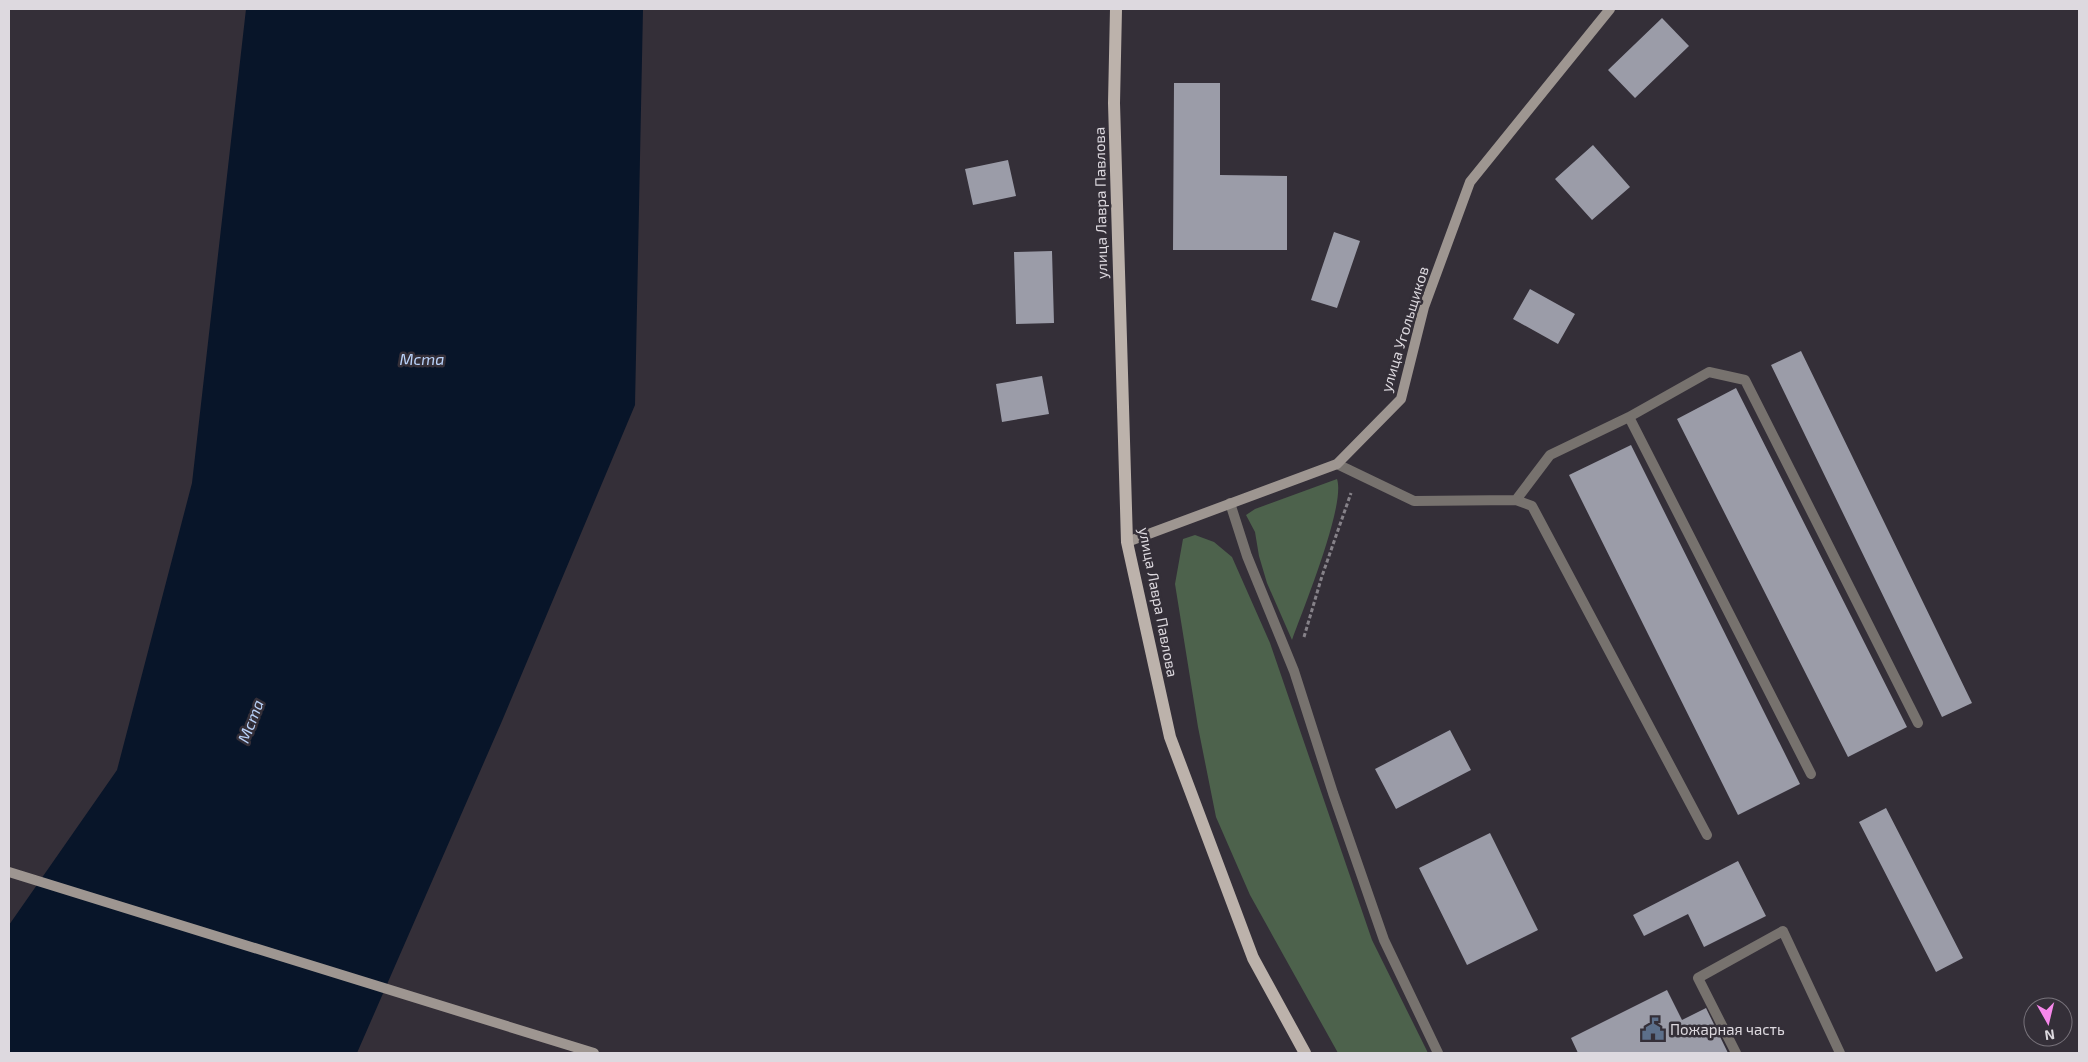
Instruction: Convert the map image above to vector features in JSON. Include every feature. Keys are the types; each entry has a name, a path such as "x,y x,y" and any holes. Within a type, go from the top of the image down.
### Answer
{"main road":[{"name":"улица Лавра Павлова","path":"1116,9 1114,103 1127,542 1170,737 1253,958 1303,1052"}],"street":[{"name":"улица Угольщиков","path":"1127,542 1230,502 1337,464 1401,399 1424,307 1470,182 1610,9"},
{"path":"9,872 589,1052"}],"lane":[{"path":"1516,500 1550,455 1629,417 1709,372 1745,380 1918,723"},
{"path":"1629,417 1811,774"},
{"path":"1337,464 1414,501 1516,500 1532,506 1707,835"},
{"path":"1230,502 1247,556 1294,671 1333,794 1384,940 1438,1053"},
{"path":"1736,1053 1698,978 1783,931 1840,1053"}],"path":[{"path":"1294,671 1322,576 1353,485 1337,464"}],"green space":[{"path":"1337,479 1338,492 1330,533 1292,640 1267,583 1259,556 1255,532 1246,515 1255,509"},
{"path":"1195,535 1214,542 1232,557 1270,643 1372,940 1428,1053 1338,1053 1250,895 1216,817 1198,727 1175,584 1183,539"}],"water":[{"name":"Мста","path":"246,9 643,9 635,405 502,721 357,1053 9,1053 9,925 117,770 192,483"}],"building":[{"path":"1662,18 1689,46 1635,98 1608,70"},
{"path":"1174,83 1220,83 1220,175 1287,176 1287,250 1173,250"},
{"path":"1593,145 1630,187 1592,220 1555,179"},
{"path":"1008,160 1016,196 973,205 965,169"},
{"path":"1334,232 1360,241 1337,308 1311,300"},
{"path":"1052,251 1054,323 1016,324 1014,252"},
{"path":"1530,289 1575,314 1558,344 1513,319"},
{"path":"1801,351 1972,703 1942,717 1771,365"},
{"path":"1042,376 1049,414 1002,422 996,384"},
{"path":"1736,388 1907,727 1848,757 1677,419"},
{"path":"1631,445 1800,784 1738,815 1569,475"},
{"path":"1450,730 1471,770 1396,809 1375,769"},
{"path":"1886,808 1963,958 1936,972 1859,822"},
{"path":"1490,833 1538,930 1467,965 1419,868"},
{"path":"1738,861 1766,916 1704,947 1688,914 1644,936 1633,915"},
{"name":"Пожарная часть","path":"1667,990 1682,1020 1706,1008 1728,1053 1578,1053 1571,1038"}],"place":[{"name":"Пожарная часть","path":"1653,1029"}]}
